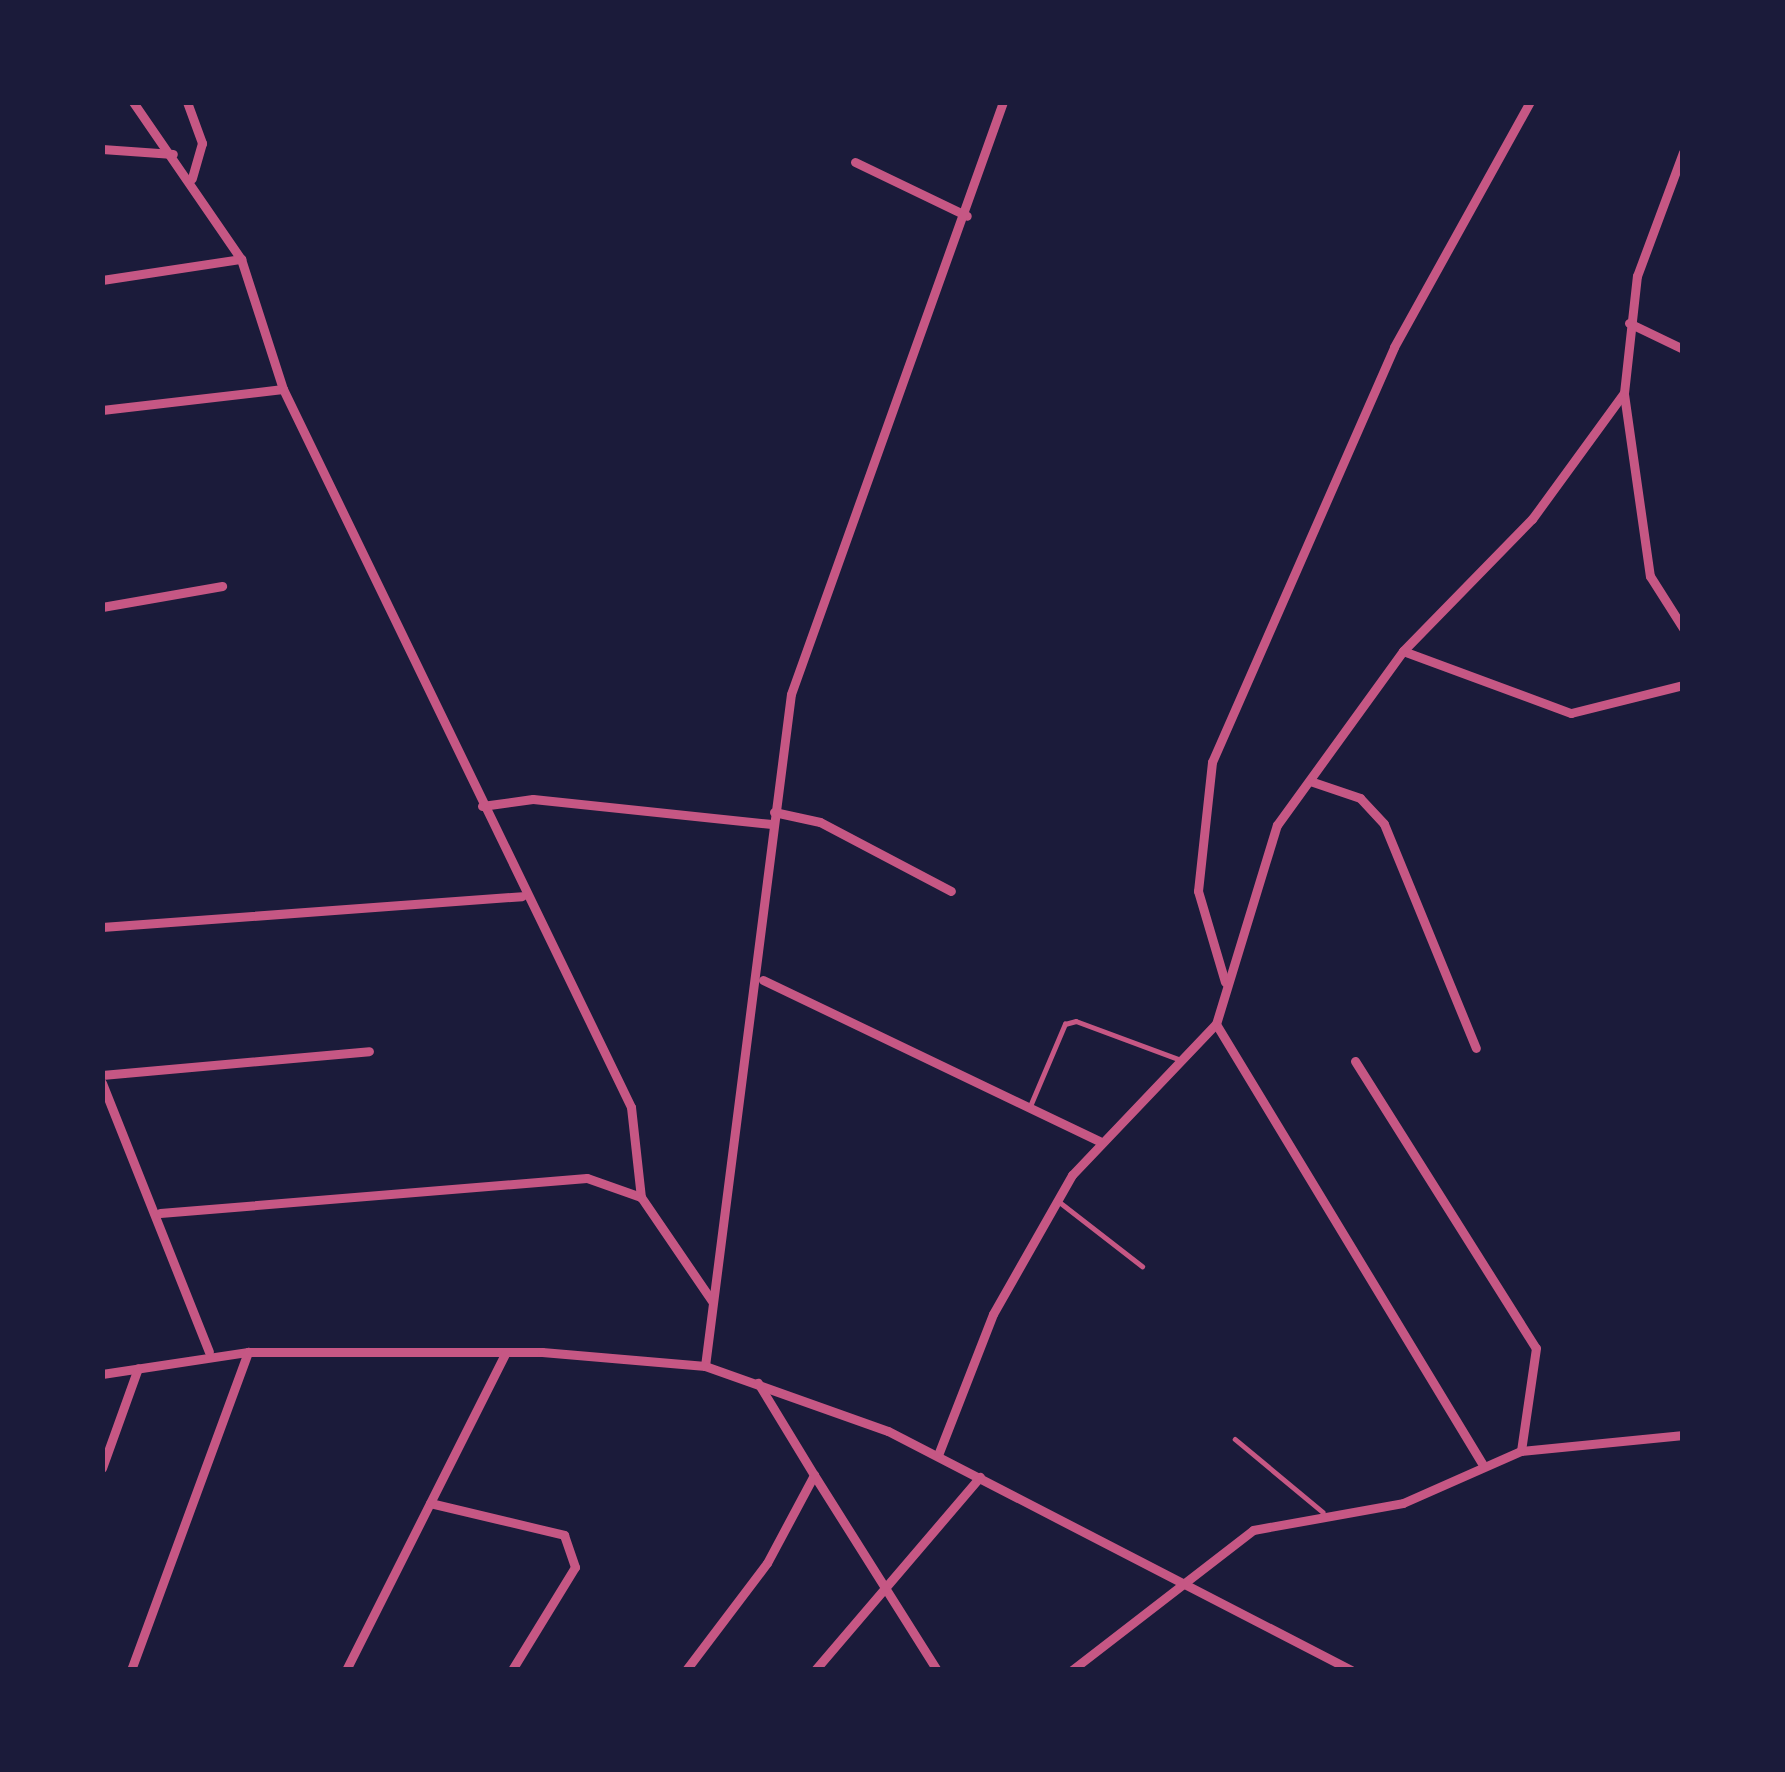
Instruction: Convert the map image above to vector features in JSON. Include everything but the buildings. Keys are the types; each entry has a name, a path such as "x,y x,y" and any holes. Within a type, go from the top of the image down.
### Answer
{"street":[{"path":"133,102 192,179 242,259 283,389 522,896 631,1107 641,1197 713,1303"},
{"path":"187,102 202,143 192,179"},
{"path":"705,1366 763,980 773,818 791,694 967,216 1004,102"},
{"path":"1225,982 1198,891 1212,762 1394,347 1530,102"},
{"path":"102,149 173,154"},
{"path":"1683,152 1629,323 1624,393 1650,576 1683,628"},
{"path":"855,162 967,216"},
{"path":"102,280 242,259"},
{"path":"1629,323 1683,349"},
{"path":"102,410 283,389"},
{"path":"938,1455 993,1315 1057,1200 1099,1142 1216,1024 1225,982 1277,825 1403,651 1532,519 1624,393"},
{"path":"102,607 222,586"},
{"path":"1403,651 1571,712 1683,685"},
{"path":"1310,781 1360,798 1384,824 1476,1048"},
{"path":"482,806 533,799 820,822 952,891"},
{"path":"102,927 522,896"},
{"path":"763,980 1099,1142"},
{"path":"1216,1024 1483,1466"},
{"path":"208,1352 160,1213 102,1078 369,1051"},
{"path":"1355,1060 1536,1348 1521,1451"},
{"path":"160,1213 564,1176 641,1197"},
{"path":"102,1374 208,1352 506,1352 705,1366 758,1382 938,1455 1186,1578 1352,1670"},
{"path":"131,1670 248,1352"},
{"path":"346,1670 506,1352"},
{"path":"102,1468 138,1368"},
{"path":"758,1382 937,1670"},
{"path":"1072,1670 1236,1537 1323,1512 1403,1503 1521,1451 1683,1435"},
{"path":"686,1670 767,1563 814,1475"},
{"path":"815,1670 980,1477"},
{"path":"430,1503 564,1534 575,1567 512,1670"}],"lane":[{"path":"1029,1108 1064,1024 1076,1021 1181,1060"},
{"path":"1057,1200 1142,1266"},
{"path":"1235,1439 1323,1512"}]}
